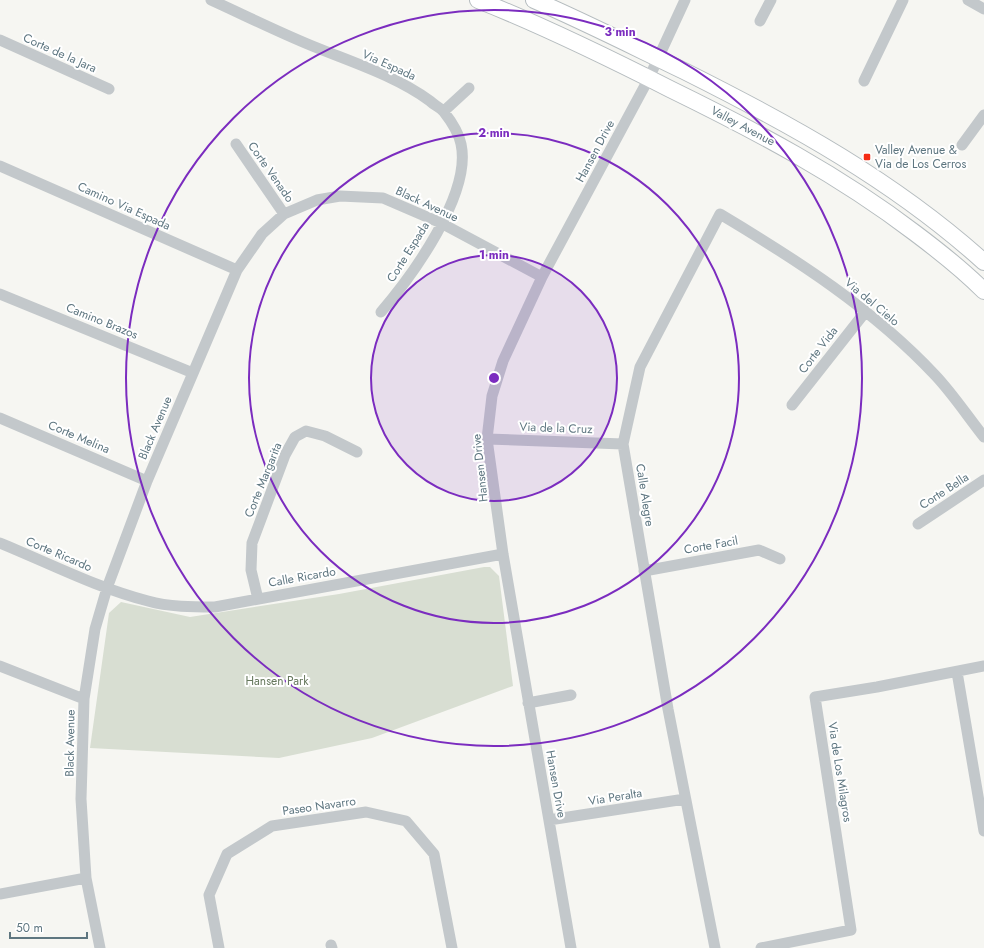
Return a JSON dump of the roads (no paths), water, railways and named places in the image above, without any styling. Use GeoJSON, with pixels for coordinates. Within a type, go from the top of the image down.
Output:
{"type":"FeatureCollection","features":[{"type":"Feature","properties":{"kind":"main road","name":"Valley Avenue"},"geometry":{"type":"LineString","coordinates":[[478,0],[585,46],[739,123],[807,160],[874,202],[946,256],[984,291]]}},
{"type":"Feature","properties":{"kind":"main road","name":"Valley Avenue"},"geometry":{"type":"LineString","coordinates":[[534,0],[583,21],[744,101],[818,142],[880,180],[960,240],[984,262]]}},
{"type":"Feature","properties":{"kind":"street","name":"Via Espada"},"geometry":{"type":"LineString","coordinates":[[211,0],[308,44],[410,87],[444,112],[455,129],[461,144],[462,163],[458,188],[441,223]]}},
{"type":"Feature","properties":{"kind":"street","name":"Hansen Drive"},"geometry":{"type":"LineString","coordinates":[[571,948],[503,554],[488,439],[492,396],[503,361],[542,277],[649,78],[685,0]]}},
{"type":"Feature","properties":{"kind":"street"},"geometry":{"type":"LineString","coordinates":[[760,21],[771,0]]}},
{"type":"Feature","properties":{"kind":"street"},"geometry":{"type":"LineString","coordinates":[[864,81],[903,0]]}},
{"type":"Feature","properties":{"kind":"street"},"geometry":{"type":"LineString","coordinates":[[968,0],[984,9]]}},
{"type":"Feature","properties":{"kind":"street","name":"Corte de la Jara"},"geometry":{"type":"LineString","coordinates":[[0,40],[109,89]]}},
{"type":"Feature","properties":{"kind":"street"},"geometry":{"type":"LineString","coordinates":[[444,112],[469,88]]}},
{"type":"Feature","properties":{"kind":"street"},"geometry":{"type":"LineString","coordinates":[[962,145],[984,115]]}},
{"type":"Feature","properties":{"kind":"street","name":"Corte Venado"},"geometry":{"type":"LineString","coordinates":[[236,144],[284,214]]}},
{"type":"Feature","properties":{"kind":"street","name":"Camino Via Espada"},"geometry":{"type":"LineString","coordinates":[[0,166],[237,270]]}},
{"type":"Feature","properties":{"kind":"street","name":"Black Avenue"},"geometry":{"type":"LineString","coordinates":[[100,948],[86,878],[81,799],[84,698],[95,629],[107,588],[147,481],[237,270],[262,234],[284,214],[317,200],[340,196],[383,198],[441,223],[542,277]]}},
{"type":"Feature","properties":{"kind":"street","name":"Via del Cielo"},"geometry":{"type":"LineString","coordinates":[[720,214],[775,247],[866,311],[935,376],[984,438]]}},
{"type":"Feature","properties":{"kind":"street","name":"Calle Alegre"},"geometry":{"type":"LineString","coordinates":[[685,799],[623,444],[640,367],[720,214]]}},
{"type":"Feature","properties":{"kind":"street","name":"Corte Espada"},"geometry":{"type":"LineString","coordinates":[[381,312],[416,267],[441,223]]}},
{"type":"Feature","properties":{"kind":"street","name":"Camino Brazos"},"geometry":{"type":"LineString","coordinates":[[0,294],[193,372]]}},
{"type":"Feature","properties":{"kind":"street","name":"Corte Vida"},"geometry":{"type":"LineString","coordinates":[[792,405],[866,311]]}},
{"type":"Feature","properties":{"kind":"street","name":"Corte Melina"},"geometry":{"type":"LineString","coordinates":[[0,418],[147,481]]}},
{"type":"Feature","properties":{"kind":"street","name":"Corte Margarita"},"geometry":{"type":"LineString","coordinates":[[258,599],[251,570],[252,543],[284,455],[295,437],[306,431],[325,436],[357,452]]}},
{"type":"Feature","properties":{"kind":"street","name":"Via de la Cruz"},"geometry":{"type":"LineString","coordinates":[[488,439],[623,444]]}},
{"type":"Feature","properties":{"kind":"street","name":"Corte Bella"},"geometry":{"type":"LineString","coordinates":[[918,524],[984,480]]}},
{"type":"Feature","properties":{"kind":"street","name":"Corte Ricardo"},"geometry":{"type":"LineString","coordinates":[[0,543],[107,588]]}},
{"type":"Feature","properties":{"kind":"street","name":"Corte Facil"},"geometry":{"type":"LineString","coordinates":[[644,570],[760,550],[780,559]]}},
{"type":"Feature","properties":{"kind":"street","name":"Calle Ricardo"},"geometry":{"type":"LineString","coordinates":[[107,588],[149,602],[186,607],[215,607],[503,554]]}},
{"type":"Feature","properties":{"kind":"street"},"geometry":{"type":"LineString","coordinates":[[0,666],[84,698]]}},
{"type":"Feature","properties":{"kind":"street","name":"Via de Los Milagros"},"geometry":{"type":"LineString","coordinates":[[761,948],[851,930],[815,697],[877,687],[984,666]]}},
{"type":"Feature","properties":{"kind":"street"},"geometry":{"type":"LineString","coordinates":[[958,672],[984,831]]}},
{"type":"Feature","properties":{"kind":"street"},"geometry":{"type":"LineString","coordinates":[[528,703],[571,695]]}},
{"type":"Feature","properties":{"kind":"street"},"geometry":{"type":"LineString","coordinates":[[685,799],[715,948]]}},
{"type":"Feature","properties":{"kind":"street","name":"Via Peralta"},"geometry":{"type":"LineString","coordinates":[[549,820],[685,799]]}},
{"type":"Feature","properties":{"kind":"street","name":"Paseo Navarro"},"geometry":{"type":"LineString","coordinates":[[219,948],[209,895],[227,854],[272,826],[366,812],[406,821],[434,854],[452,948]]}},
{"type":"Feature","properties":{"kind":"street"},"geometry":{"type":"LineString","coordinates":[[0,894],[86,878]]}},
{"type":"Feature","properties":{"kind":"place","name":"Valley Avenue & Via de Los Cerros"},"geometry":{"type":"Point","coordinates":[867,157]}},
{"type":"Feature","properties":{"kind":"park label","name":"Hansen Park"},"geometry":{"type":"Point","coordinates":[277,681]}}]}
